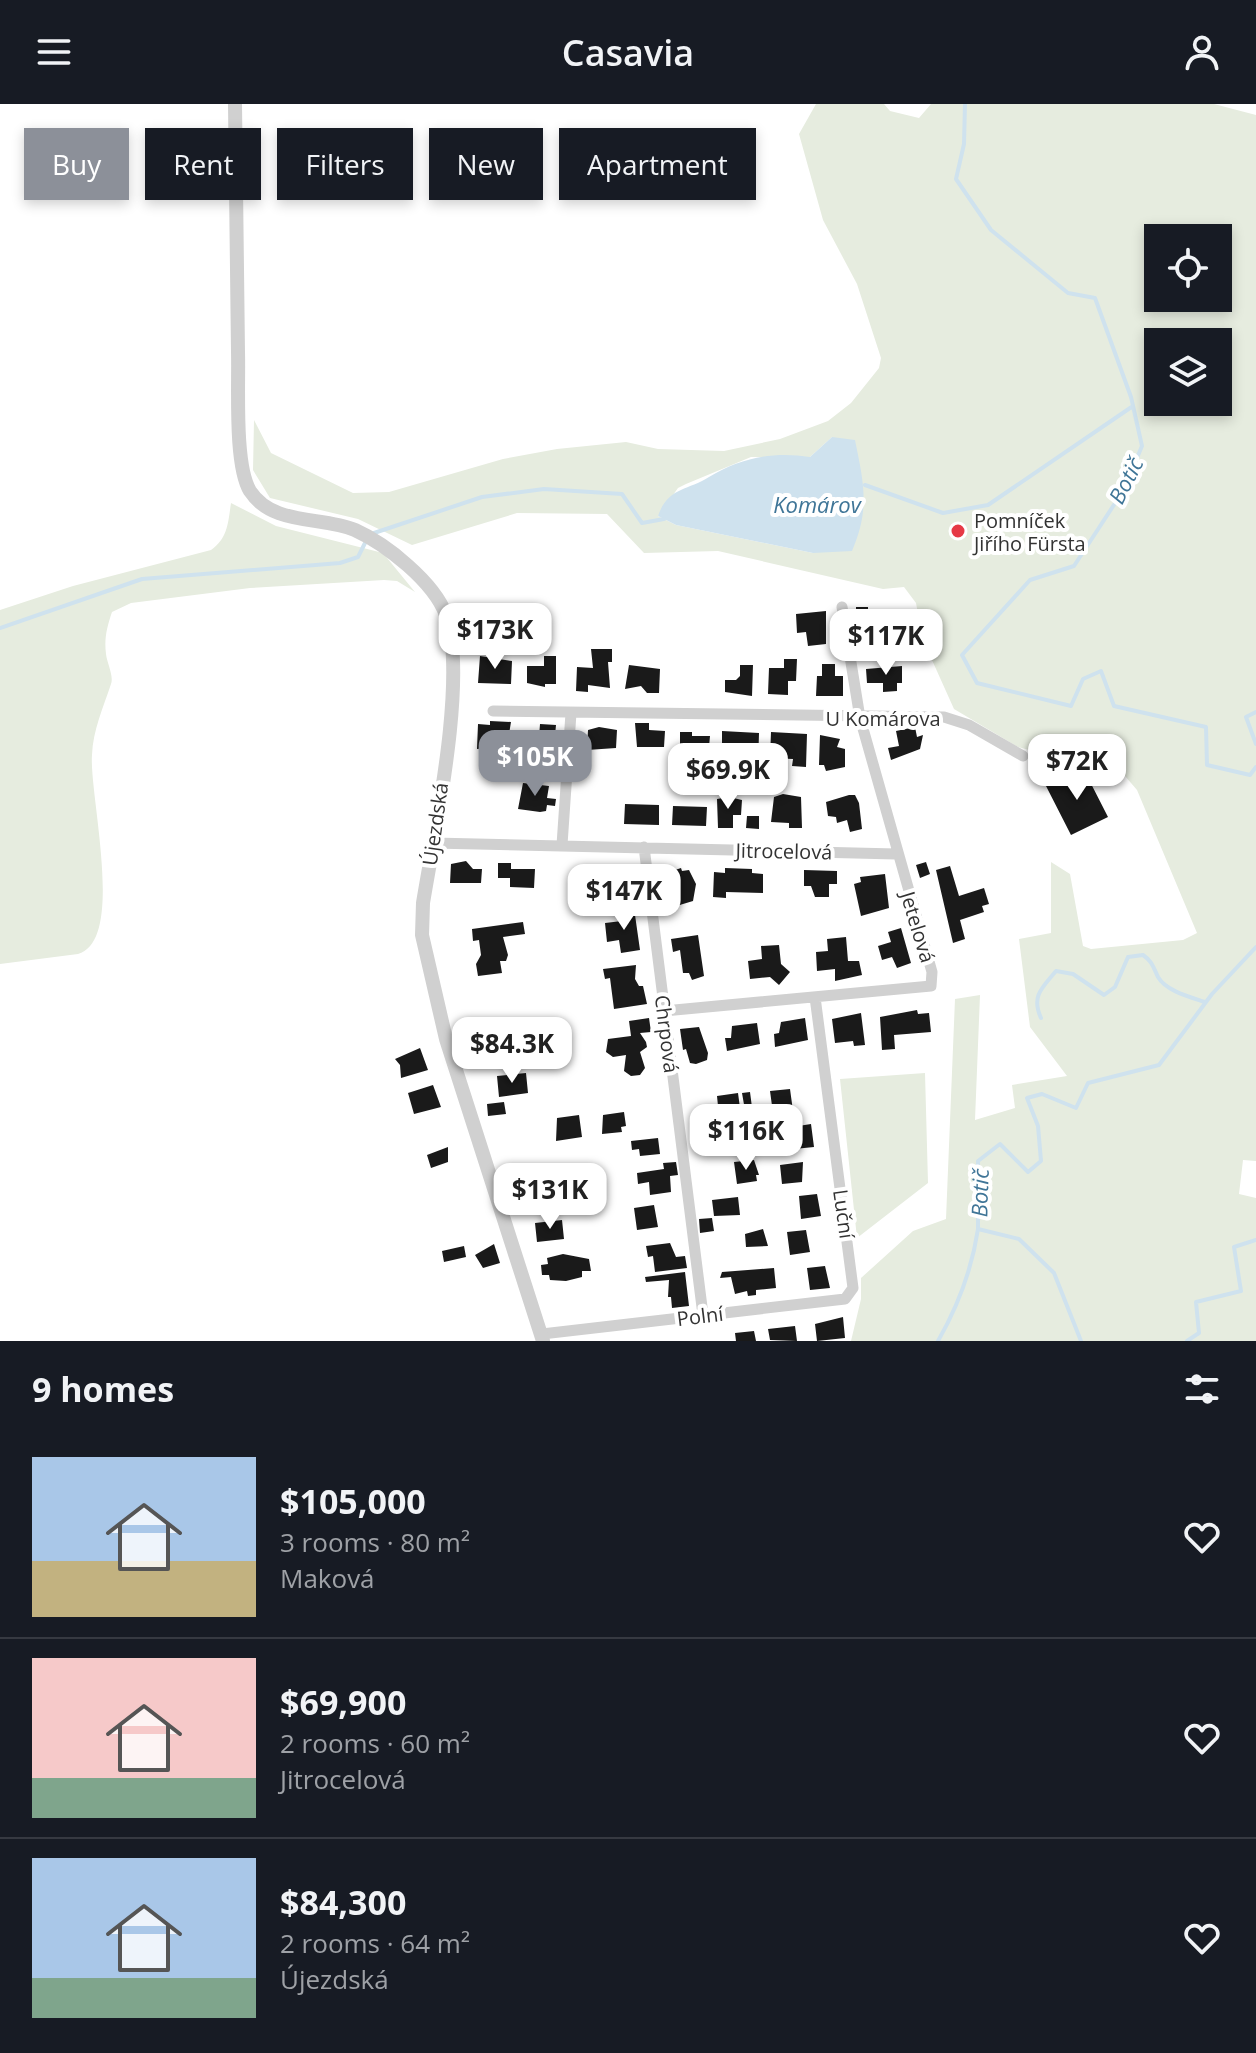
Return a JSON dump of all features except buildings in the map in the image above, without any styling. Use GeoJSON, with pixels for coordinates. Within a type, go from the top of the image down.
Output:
{"type":"FeatureCollection","features":[{"type":"Feature","properties":{"kind":"street","name":"Újezdská"},"geometry":{"type":"LineString","coordinates":[[235,104],[239,431],[249,489],[261,503],[285,516],[352,529],[390,549],[434,594],[446,615],[454,665],[423,903],[422,935],[446,1039],[542,1338]]}},
{"type":"Feature","properties":{"kind":"street","name":"Jetelová"},"geometry":{"type":"LineString","coordinates":[[664,1011],[931,986],[932,972],[896,854],[860,718],[842,607]]}},
{"type":"Feature","properties":{"kind":"street","name":"U Komárova"},"geometry":{"type":"LineString","coordinates":[[493,711],[953,719],[1023,756]]}},
{"type":"Feature","properties":{"kind":"street"},"geometry":{"type":"LineString","coordinates":[[562,845],[571,713]]}},
{"type":"Feature","properties":{"kind":"street","name":"Jitrocelová"},"geometry":{"type":"LineString","coordinates":[[433,843],[896,854]]}},
{"type":"Feature","properties":{"kind":"street","name":"Chrpová"},"geometry":{"type":"LineString","coordinates":[[644,847],[703,1315]]}},
{"type":"Feature","properties":{"kind":"street","name":"Luční"},"geometry":{"type":"LineString","coordinates":[[815,997],[853,1288]]}},
{"type":"Feature","properties":{"kind":"street","name":"Polní"},"geometry":{"type":"LineString","coordinates":[[542,1338],[845,1299],[853,1288]]}},
{"type":"Feature","properties":{"kind":"shaded area"},"geometry":{"type":"Polygon","coordinates":[[[816,104],[884,104],[890,111],[919,118],[931,104],[1214,104],[1256,115],[1256,1161],[1243,1160],[1239,1194],[1256,1198],[1256,1341],[851,1341],[861,1299],[861,1278],[913,1231],[946,1219],[955,999],[980,995],[975,1120],[1015,1108],[1012,1085],[1067,1076],[1030,1027],[1019,939],[1051,933],[1051,862],[1070,874],[1083,946],[1091,949],[1183,940],[1197,933],[1137,790],[1125,776],[1018,747],[954,709],[923,640],[916,603],[904,587],[883,589],[718,551],[644,553],[607,514],[517,513],[412,545],[358,519],[270,498],[253,470],[254,420],[271,453],[353,493],[389,492],[503,459],[557,449],[626,442],[658,449],[724,451],[780,439],[828,421],[851,403],[879,368],[881,358],[857,284],[823,220],[799,134],[816,104]],[[832,437],[810,457],[751,457],[678,488],[658,516],[676,525],[813,553],[832,437]]]}},
{"type":"Feature","properties":{"kind":"shaded area"},"geometry":{"type":"Polygon","coordinates":[[[231,503],[276,526],[383,553],[415,592],[397,581],[384,580],[250,588],[131,603],[112,612],[105,643],[112,681],[96,728],[92,755],[102,865],[100,923],[92,943],[78,954],[0,964],[0,610],[73,586],[211,550],[224,535],[231,503]]]}},
{"type":"Feature","properties":{"kind":"shaded area"},"geometry":{"type":"Polygon","coordinates":[[[925,1073],[928,1183],[857,1238],[840,1079],[925,1073]]]}},
{"type":"Feature","properties":{"kind":"water","name":"Komárov"},"geometry":{"type":"Polygon","coordinates":[[[832,437],[855,440],[861,470],[863,509],[852,551],[813,553],[676,525],[658,516],[673,495],[721,470],[770,456],[810,457],[832,437]]]}},
{"type":"Feature","properties":{"kind":"waterway","name":"Botič"},"geometry":{"type":"LineString","coordinates":[[965,104],[964,144],[956,179],[991,230],[1068,293],[1095,298],[1131,397],[1142,446],[1123,491],[1074,566],[1030,580],[962,655],[977,683],[1071,706],[1083,679],[1101,671],[1114,706],[1206,727],[1207,765],[1250,775],[1256,767]]}},
{"type":"Feature","properties":{"kind":"waterway"},"geometry":{"type":"LineString","coordinates":[[865,485],[943,513],[988,505],[1133,406]]}},
{"type":"Feature","properties":{"kind":"waterway"},"geometry":{"type":"LineString","coordinates":[[371,534],[482,497],[544,489],[622,494],[642,523],[664,519]]}},
{"type":"Feature","properties":{"kind":"waterway"},"geometry":{"type":"LineString","coordinates":[[0,628],[142,579],[340,563],[358,557],[366,541]]}},
{"type":"Feature","properties":{"kind":"waterway","name":"Botič"},"geometry":{"type":"LineString","coordinates":[[1256,712],[1246,717],[1256,744]]}},
{"type":"Feature","properties":{"kind":"waterway","name":"Botič"},"geometry":{"type":"LineString","coordinates":[[1081,1341],[1054,1273],[1019,1239],[978,1229],[978,1161],[1000,1144],[1028,1172],[1041,1161],[1038,1126],[1027,1098],[1042,1094],[1076,1108],[1088,1083],[1159,1065],[1212,994],[1256,947]]}},
{"type":"Feature","properties":{"kind":"waterway"},"geometry":{"type":"LineString","coordinates":[[1041,1018],[1038,998],[1056,971],[1073,974],[1104,995],[1115,987],[1128,957],[1143,955],[1167,986],[1205,1002]]}},
{"type":"Feature","properties":{"kind":"waterway"},"geometry":{"type":"LineString","coordinates":[[938,1341],[963,1287],[978,1229]]}},
{"type":"Feature","properties":{"kind":"waterway","name":"Botič"},"geometry":{"type":"LineString","coordinates":[[1187,1341],[1199,1333],[1196,1302],[1241,1291],[1234,1247],[1256,1240]]}},
{"type":"Feature","properties":{"kind":"place","name":"Pomníček Jiřího Fürsta"},"geometry":{"type":"Point","coordinates":[958,531]}}]}
